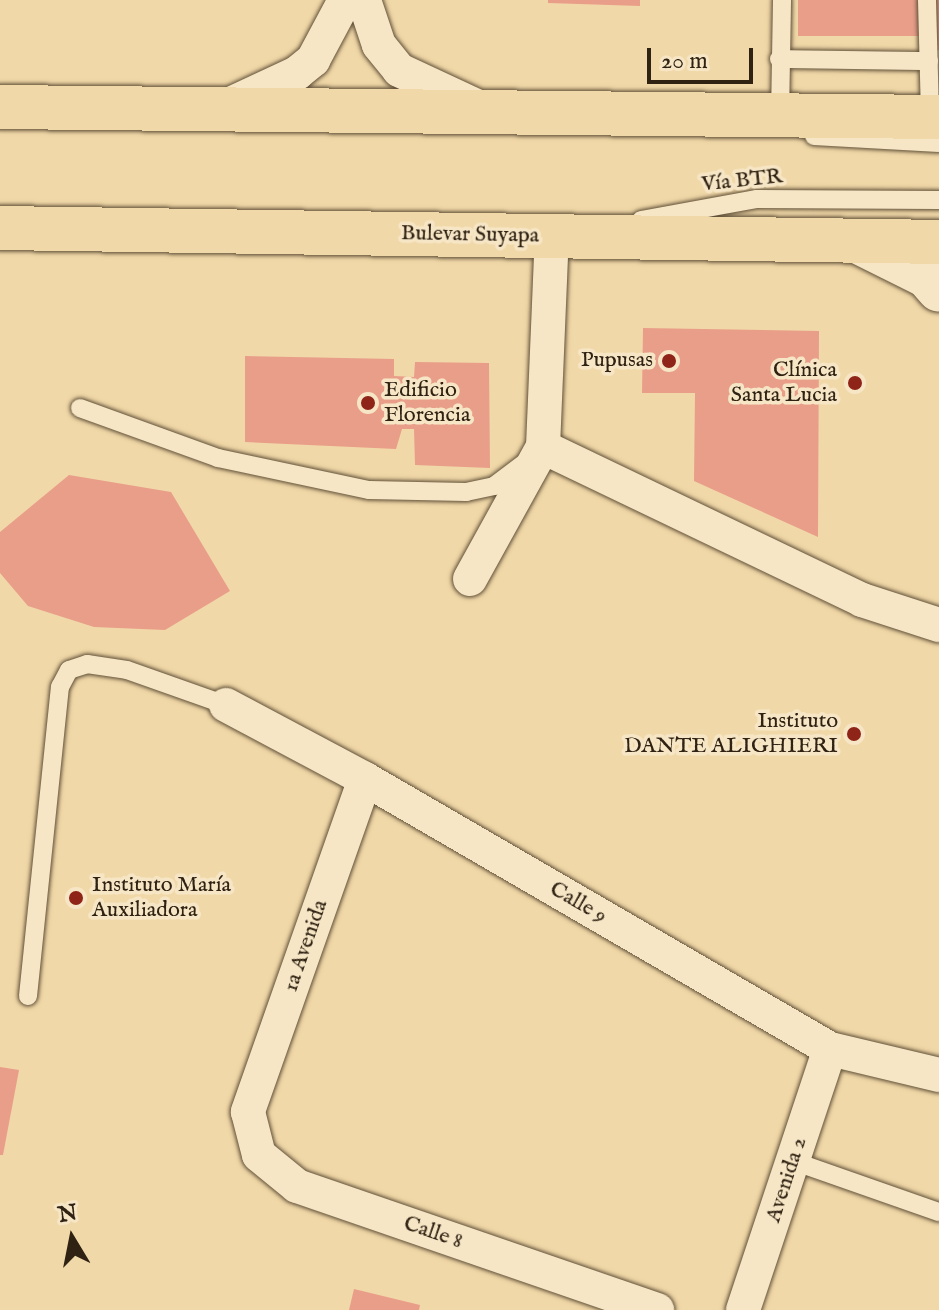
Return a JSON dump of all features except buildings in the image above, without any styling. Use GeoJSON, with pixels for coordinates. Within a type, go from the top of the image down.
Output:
{"type":"FeatureCollection","features":[{"type":"Feature","properties":{"kind":"main road"},"geometry":{"type":"LineString","coordinates":[[0,107],[780,116],[936,126]]}},
{"type":"Feature","properties":{"kind":"main road","name":"Bulevar Suyapa"},"geometry":{"type":"LineString","coordinates":[[0,228],[939,242]]}},
{"type":"Feature","properties":{"kind":"street"},"geometry":{"type":"LineString","coordinates":[[218,110],[297,73],[313,60],[345,0]]}},
{"type":"Feature","properties":{"kind":"street"},"geometry":{"type":"LineString","coordinates":[[364,0],[379,45],[399,70],[493,112]]}},
{"type":"Feature","properties":{"kind":"street"},"geometry":{"type":"LineString","coordinates":[[470,579],[543,447],[552,236]]}},
{"type":"Feature","properties":{"kind":"street"},"geometry":{"type":"LineString","coordinates":[[857,241],[927,276],[939,290]]}},
{"type":"Feature","properties":{"kind":"street"},"geometry":{"type":"LineString","coordinates":[[543,447],[862,600],[939,625]]}},
{"type":"Feature","properties":{"kind":"street","name":"Calle 9"},"geometry":{"type":"LineString","coordinates":[[226,705],[365,779],[830,1049],[939,1075]]}},
{"type":"Feature","properties":{"kind":"street","name":"1a Avenida"},"geometry":{"type":"LineString","coordinates":[[248,1112],[365,779]]}},
{"type":"Feature","properties":{"kind":"street","name":"Avenida 2"},"geometry":{"type":"LineString","coordinates":[[743,1310],[830,1049]]}},
{"type":"Feature","properties":{"kind":"street","name":"Calle 8"},"geometry":{"type":"LineString","coordinates":[[248,1112],[259,1155],[297,1186],[657,1310]]}},
{"type":"Feature","properties":{"kind":"lane"},"geometry":{"type":"LineString","coordinates":[[780,116],[782,0]]}},
{"type":"Feature","properties":{"kind":"lane"},"geometry":{"type":"LineString","coordinates":[[927,0],[936,126]]}},
{"type":"Feature","properties":{"kind":"lane"},"geometry":{"type":"LineString","coordinates":[[779,59],[929,61]]}},
{"type":"Feature","properties":{"kind":"lane","name":"Vía BTR"},"geometry":{"type":"LineString","coordinates":[[582,113],[875,142],[936,126]]}},
{"type":"Feature","properties":{"kind":"lane","name":"Vía BTR"},"geometry":{"type":"LineString","coordinates":[[552,236],[757,199],[939,200]]}},
{"type":"Feature","properties":{"kind":"lane"},"geometry":{"type":"LineString","coordinates":[[80,408],[218,458],[402,494],[494,486],[543,447]]}},
{"type":"Feature","properties":{"kind":"lane"},"geometry":{"type":"LineString","coordinates":[[28,996],[60,687],[69,670],[87,664],[127,670],[226,705]]}},
{"type":"Feature","properties":{"kind":"lane"},"geometry":{"type":"LineString","coordinates":[[793,1161],[939,1212]]}},
{"type":"Feature","properties":{"kind":"place","name":"Pupusas"},"geometry":{"type":"Point","coordinates":[669,361]}},
{"type":"Feature","properties":{"kind":"place","name":"Clínica Santa Lucia"},"geometry":{"type":"Point","coordinates":[855,383]}},
{"type":"Feature","properties":{"kind":"place","name":"Edificio Florencia"},"geometry":{"type":"Point","coordinates":[368,403]}},
{"type":"Feature","properties":{"kind":"place","name":"Instituto DANTE ALIGHIERI"},"geometry":{"type":"Point","coordinates":[854,734]}},
{"type":"Feature","properties":{"kind":"place","name":"Instituto María Auxiliadora"},"geometry":{"type":"Point","coordinates":[76,898]}}]}
